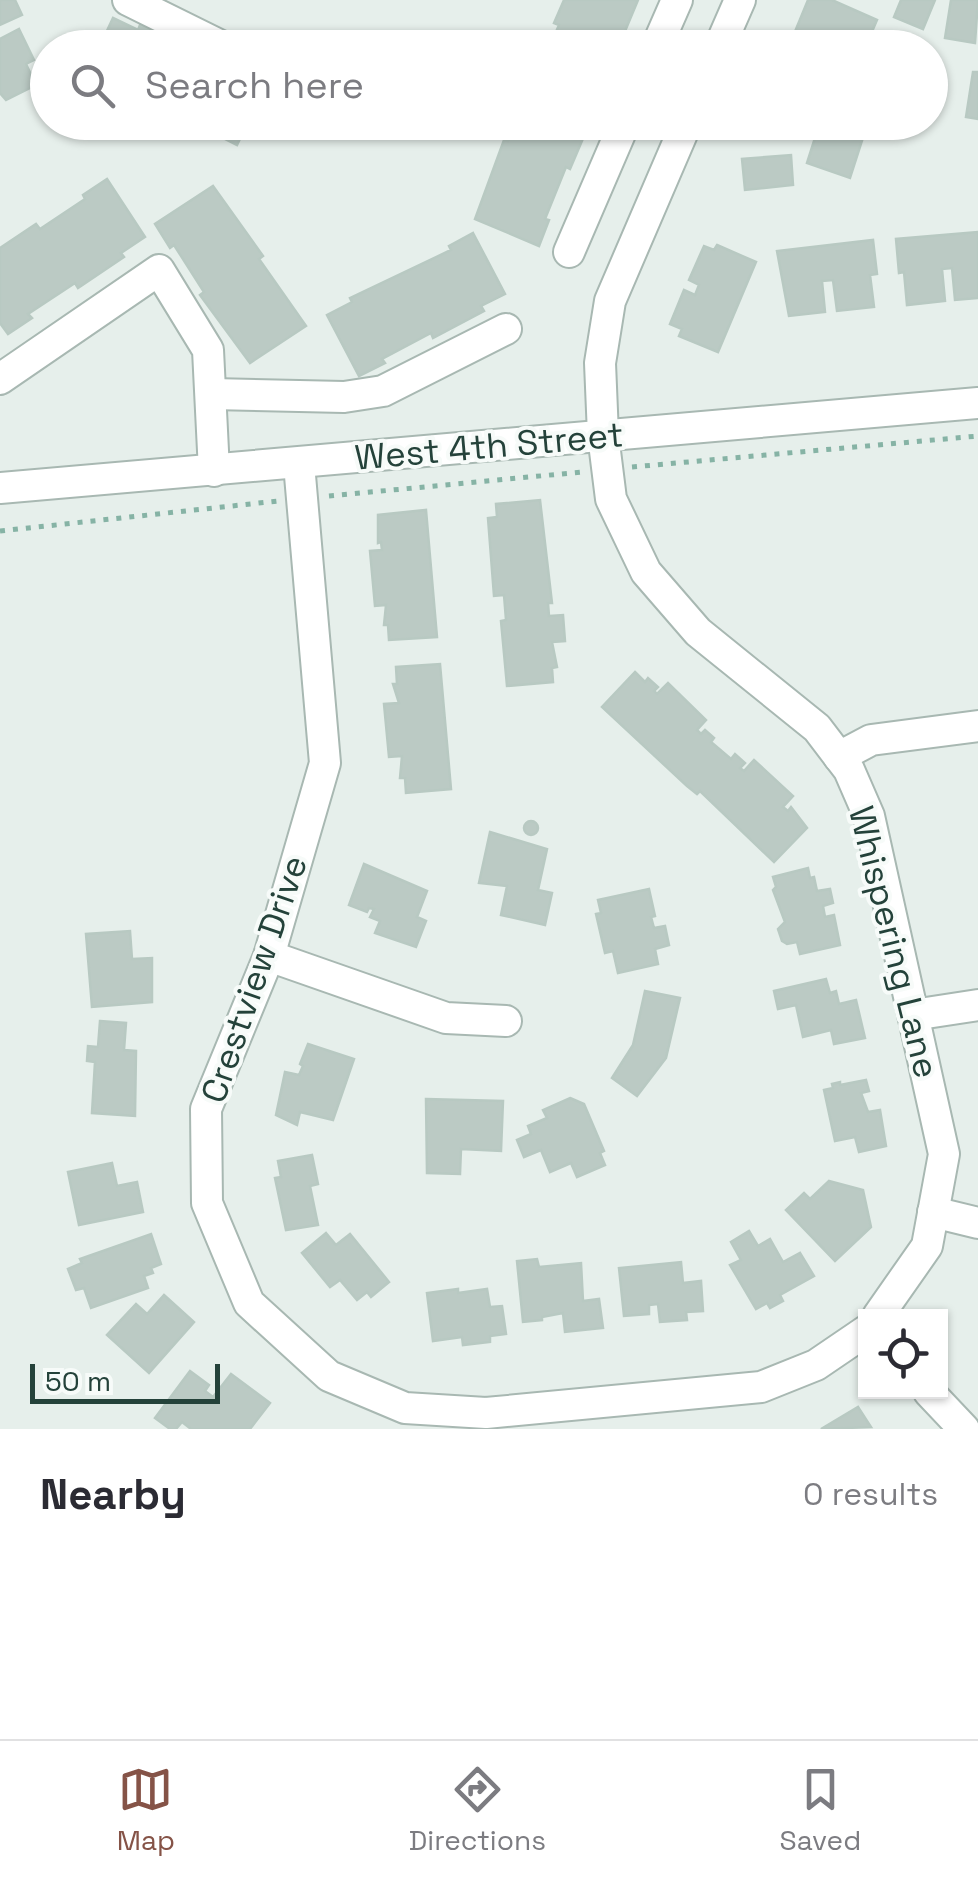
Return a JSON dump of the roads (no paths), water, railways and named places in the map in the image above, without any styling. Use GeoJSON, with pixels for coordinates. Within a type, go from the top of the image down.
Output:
{"type":"FeatureCollection","features":[{"type":"Feature","properties":{"kind":"street"},"geometry":{"type":"LineString","coordinates":[[128,0],[189,30]]}},
{"type":"Feature","properties":{"kind":"street"},"geometry":{"type":"LineString","coordinates":[[664,30],[677,0]]}},
{"type":"Feature","properties":{"kind":"street"},"geometry":{"type":"LineString","coordinates":[[727,30],[740,0]]}},
{"type":"Feature","properties":{"kind":"street"},"geometry":{"type":"LineString","coordinates":[[569,252],[616,140]]}},
{"type":"Feature","properties":{"kind":"street","name":"Whispering Lane"},"geometry":{"type":"LineString","coordinates":[[679,140],[610,301],[600,363],[611,499],[646,572],[698,632],[818,728],[849,770],[868,816],[944,1154],[926,1246],[883,1309]]}},
{"type":"Feature","properties":{"kind":"street"},"geometry":{"type":"LineString","coordinates":[[0,378],[158,270],[208,350],[214,471]]}},
{"type":"Feature","properties":{"kind":"street"},"geometry":{"type":"LineString","coordinates":[[212,394],[344,396],[383,391],[506,329]]}},
{"type":"Feature","properties":{"kind":"street","name":"West 4th Street"},"geometry":{"type":"LineString","coordinates":[[1,482],[214,471],[978,402]]}},
{"type":"Feature","properties":{"kind":"street","name":"Crestview Drive"},"geometry":{"type":"LineString","coordinates":[[298,464],[325,763],[269,956],[206,1108],[207,1203],[250,1302],[329,1376],[404,1408],[486,1413],[761,1387],[816,1365],[858,1336]]}},
{"type":"Feature","properties":{"kind":"street"},"geometry":{"type":"LineString","coordinates":[[840,757],[871,740],[978,726]]}},
{"type":"Feature","properties":{"kind":"street"},"geometry":{"type":"LineString","coordinates":[[269,956],[446,1018],[506,1021]]}},
{"type":"Feature","properties":{"kind":"street"},"geometry":{"type":"LineString","coordinates":[[913,1015],[978,1005]]}},
{"type":"Feature","properties":{"kind":"street"},"geometry":{"type":"LineString","coordinates":[[933,1212],[978,1223]]}},
{"type":"Feature","properties":{"kind":"street"},"geometry":{"type":"LineString","coordinates":[[936,1399],[964,1429]]}}]}
